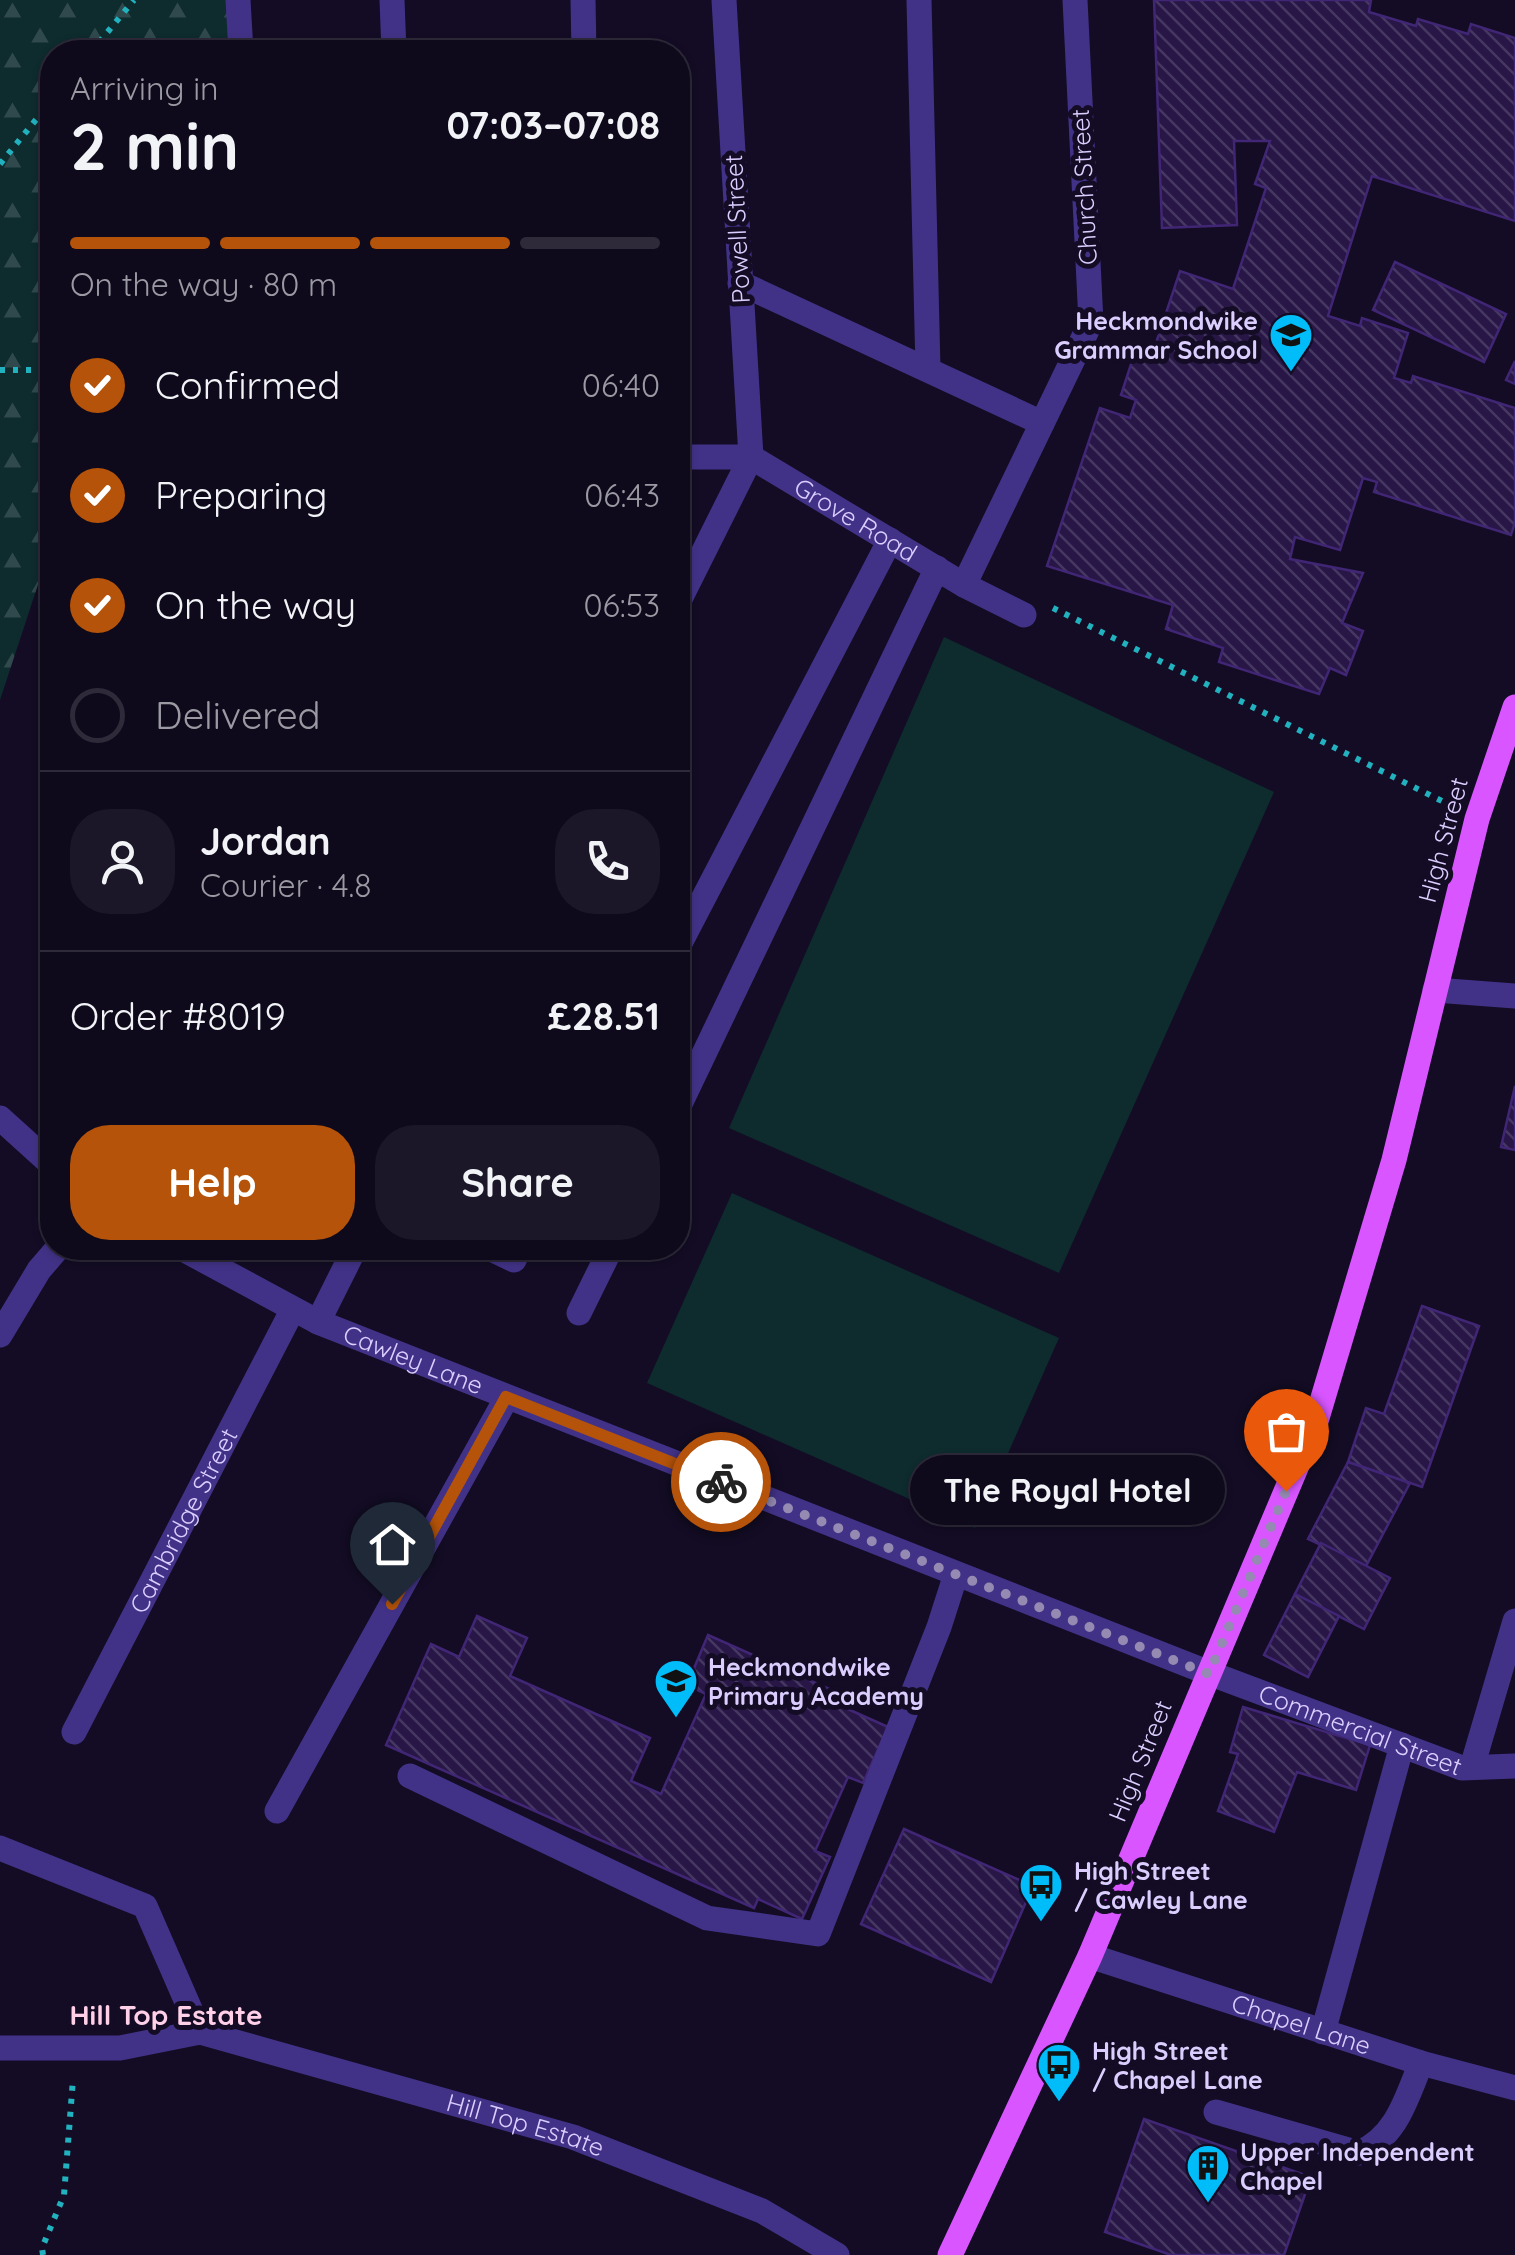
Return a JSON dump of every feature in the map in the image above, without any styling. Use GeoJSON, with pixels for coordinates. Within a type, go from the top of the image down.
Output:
{"type":"FeatureCollection","features":[{"type":"Feature","properties":{"kind":"main road","name":"High Street"},"geometry":{"type":"LineString","coordinates":[[950,2255],[1090,1956],[1317,1418],[1394,1160],[1477,819],[1515,708]]}},
{"type":"Feature","properties":{"kind":"street"},"geometry":{"type":"LineString","coordinates":[[238,0],[240,40]]}},
{"type":"Feature","properties":{"kind":"street"},"geometry":{"type":"LineString","coordinates":[[392,0],[394,40]]}},
{"type":"Feature","properties":{"kind":"street"},"geometry":{"type":"LineString","coordinates":[[583,0],[584,40]]}},
{"type":"Feature","properties":{"kind":"street","name":"Powell Street"},"geometry":{"type":"LineString","coordinates":[[724,0],[750,457]]}},
{"type":"Feature","properties":{"kind":"street"},"geometry":{"type":"LineString","coordinates":[[920,0],[928,369]]}},
{"type":"Feature","properties":{"kind":"street","name":"Church Street"},"geometry":{"type":"LineString","coordinates":[[964,586],[1091,322],[1076,0]]}},
{"type":"Feature","properties":{"kind":"street"},"geometry":{"type":"LineString","coordinates":[[740,283],[1042,424]]}},
{"type":"Feature","properties":{"kind":"street"},"geometry":{"type":"LineString","coordinates":[[690,457],[750,457],[690,579]]}},
{"type":"Feature","properties":{"kind":"street","name":"Grove Road"},"geometry":{"type":"LineString","coordinates":[[750,457],[964,586],[1024,615]]}},
{"type":"Feature","properties":{"kind":"street"},"geometry":{"type":"LineString","coordinates":[[690,924],[890,540]]}},
{"type":"Feature","properties":{"kind":"street"},"geometry":{"type":"LineString","coordinates":[[690,1083],[937,568]]}},
{"type":"Feature","properties":{"kind":"street"},"geometry":{"type":"LineString","coordinates":[[1436,990],[1515,996]]}},
{"type":"Feature","properties":{"kind":"street"},"geometry":{"type":"LineString","coordinates":[[0,1118],[40,1154]]}},
{"type":"Feature","properties":{"kind":"street"},"geometry":{"type":"LineString","coordinates":[[0,1335],[48,1260]]}},
{"type":"Feature","properties":{"kind":"street","name":"Cawley Lane"},"geometry":{"type":"LineString","coordinates":[[203,1260],[318,1322],[1209,1674]]}},
{"type":"Feature","properties":{"kind":"street"},"geometry":{"type":"LineString","coordinates":[[318,1322],[349,1260]]}},
{"type":"Feature","properties":{"kind":"street"},"geometry":{"type":"LineString","coordinates":[[579,1313],[604,1260]]}},
{"type":"Feature","properties":{"kind":"street","name":"Cambridge Street"},"geometry":{"type":"LineString","coordinates":[[74,1732],[293,1309]]}},
{"type":"Feature","properties":{"kind":"street"},"geometry":{"type":"LineString","coordinates":[[278,1812],[506,1397]]}},
{"type":"Feature","properties":{"kind":"street"},"geometry":{"type":"LineString","coordinates":[[410,1776],[707,1918],[818,1934],[939,1628],[956,1574]]}},
{"type":"Feature","properties":{"kind":"street"},"geometry":{"type":"LineString","coordinates":[[1472,1767],[1515,1620]]}},
{"type":"Feature","properties":{"kind":"street","name":"Commercial Street"},"geometry":{"type":"LineString","coordinates":[[1209,1674],[1462,1768],[1515,1766]]}},
{"type":"Feature","properties":{"kind":"street"},"geometry":{"type":"LineString","coordinates":[[1323,2032],[1402,1745]]}},
{"type":"Feature","properties":{"kind":"street"},"geometry":{"type":"LineString","coordinates":[[0,1848],[146,1906],[200,2032]]}},
{"type":"Feature","properties":{"kind":"street","name":"Chapel Lane"},"geometry":{"type":"LineString","coordinates":[[1090,1956],[1323,2032],[1515,2088]]}},
{"type":"Feature","properties":{"kind":"street","name":"Hill Top Estate"},"geometry":{"type":"LineString","coordinates":[[0,2048],[120,2048],[200,2032],[573,2136],[762,2211],[836,2255]]}},
{"type":"Feature","properties":{"kind":"street"},"geometry":{"type":"LineString","coordinates":[[1216,2112],[1360,2153],[1377,2145],[1396,2123],[1421,2062]]}},
{"type":"Feature","properties":{"kind":"path"},"geometry":{"type":"LineString","coordinates":[[101,40],[134,0]]}},
{"type":"Feature","properties":{"kind":"path"},"geometry":{"type":"LineString","coordinates":[[0,164],[40,115]]}},
{"type":"Feature","properties":{"kind":"path"},"geometry":{"type":"LineString","coordinates":[[0,370],[40,370]]}},
{"type":"Feature","properties":{"kind":"path"},"geometry":{"type":"LineString","coordinates":[[1024,615],[1030,596],[1477,819]]}},
{"type":"Feature","properties":{"kind":"path"},"geometry":{"type":"LineString","coordinates":[[43,2255],[42,2248],[64,2195],[75,2048]]}},
{"type":"Feature","properties":{"kind":"green space"},"geometry":{"type":"Polygon","coordinates":[[[0,0],[238,0],[240,40],[40,40],[40,578],[0,700],[0,0]]]}},
{"type":"Feature","properties":{"kind":"green space"},"geometry":{"type":"Polygon","coordinates":[[[944,637],[1274,792],[1059,1273],[729,1128],[944,637]]]}},
{"type":"Feature","properties":{"kind":"green space"},"geometry":{"type":"Polygon","coordinates":[[[732,1193],[1059,1338],[975,1528],[647,1383],[732,1193]]]}},
{"type":"Feature","properties":{"kind":"building"},"geometry":{"type":"Polygon","coordinates":[[[1154,0],[1371,0],[1369,12],[1416,26],[1418,19],[1468,34],[1471,24],[1515,38],[1515,221],[1372,176],[1328,316],[1360,326],[1362,318],[1408,333],[1394,378],[1411,383],[1413,376],[1515,408],[1515,522],[1511,535],[1374,492],[1377,482],[1363,478],[1340,550],[1295,537],[1290,559],[1363,573],[1342,623],[1363,631],[1346,675],[1330,668],[1319,694],[1219,662],[1223,648],[1166,629],[1173,605],[1047,566],[1100,408],[1130,418],[1136,400],[1121,395],[1135,352],[1151,358],[1180,271],[1233,289],[1266,188],[1255,184],[1270,141],[1234,141],[1237,225],[1162,228],[1154,0]]]}},
{"type":"Feature","properties":{"kind":"building"},"geometry":{"type":"Polygon","coordinates":[[[1395,262],[1506,314],[1484,362],[1373,310],[1395,262]]]}},
{"type":"Feature","properties":{"kind":"building"},"geometry":{"type":"Polygon","coordinates":[[[1515,361],[1515,384],[1506,380],[1515,361]]]}},
{"type":"Feature","properties":{"kind":"building"},"geometry":{"type":"Polygon","coordinates":[[[1515,1086],[1515,1150],[1501,1147],[1515,1086]]]}},
{"type":"Feature","properties":{"kind":"building"},"geometry":{"type":"Polygon","coordinates":[[[1422,1306],[1479,1326],[1422,1487],[1348,1462],[1366,1408],[1384,1414],[1422,1306]]]}},
{"type":"Feature","properties":{"kind":"building"},"geometry":{"type":"Polygon","coordinates":[[[1348,1462],[1410,1483],[1366,1566],[1308,1539],[1348,1462]]]}},
{"type":"Feature","properties":{"kind":"building"},"geometry":{"type":"Polygon","coordinates":[[[1321,1543],[1390,1578],[1364,1629],[1295,1594],[1321,1543]]]}},
{"type":"Feature","properties":{"kind":"building"},"geometry":{"type":"Polygon","coordinates":[[[1295,1594],[1339,1616],[1308,1677],[1264,1655],[1295,1594]]]}},
{"type":"Feature","properties":{"kind":"building"},"geometry":{"type":"Polygon","coordinates":[[[477,1616],[527,1638],[510,1676],[650,1738],[631,1781],[661,1794],[706,1694],[687,1685],[708,1635],[845,1696],[841,1706],[888,1727],[863,1783],[848,1777],[815,1851],[830,1857],[802,1919],[758,1899],[754,1908],[386,1745],[431,1644],[459,1657],[477,1616]]]}},
{"type":"Feature","properties":{"kind":"building"},"geometry":{"type":"Polygon","coordinates":[[[1243,1707],[1370,1745],[1356,1790],[1297,1772],[1274,1832],[1218,1811],[1238,1754],[1230,1752],[1243,1707]]]}},
{"type":"Feature","properties":{"kind":"building"},"geometry":{"type":"Polygon","coordinates":[[[904,1829],[1033,1886],[991,1982],[861,1924],[904,1829]]]}},
{"type":"Feature","properties":{"kind":"building","name":"Upper Independent Chapel"},"geometry":{"type":"Polygon","coordinates":[[[1144,2119],[1311,2177],[1284,2255],[1171,2255],[1105,2232],[1144,2119]]]}},
{"type":"Feature","properties":{"kind":"way so far"},"geometry":{"type":"LineString","coordinates":[[721,1482],[1209,1674],[1286,1491]]}},
{"type":"Feature","properties":{"kind":"place","name":"Heckmondwike Grammar School"},"geometry":{"type":"Point","coordinates":[1291,373]}},
{"type":"Feature","properties":{"kind":"place","name":"The Royal Hotel"},"geometry":{"type":"Point","coordinates":[1286,1491]}},
{"type":"Feature","properties":{"kind":"place","name":"Heckmondwike Primary Academy"},"geometry":{"type":"Point","coordinates":[676,1719]}},
{"type":"Feature","properties":{"kind":"place","name":"High Street / Cawley Lane"},"geometry":{"type":"Point","coordinates":[1041,1923]}},
{"type":"Feature","properties":{"kind":"place","name":"High Street / Chapel Lane"},"geometry":{"type":"Point","coordinates":[1059,2103]}},
{"type":"Feature","properties":{"kind":"place","name":"Upper Independent Chapel"},"geometry":{"type":"Point","coordinates":[1208,2204]}},
{"type":"Feature","properties":{"kind":"district","name":"Hill Top Estate"},"geometry":{"type":"Point","coordinates":[166,2015]}},
{"type":"Feature","properties":{"kind":"route"},"geometry":{"type":"LineString","coordinates":[[392,1604],[506,1397],[721,1482]]}}]}
